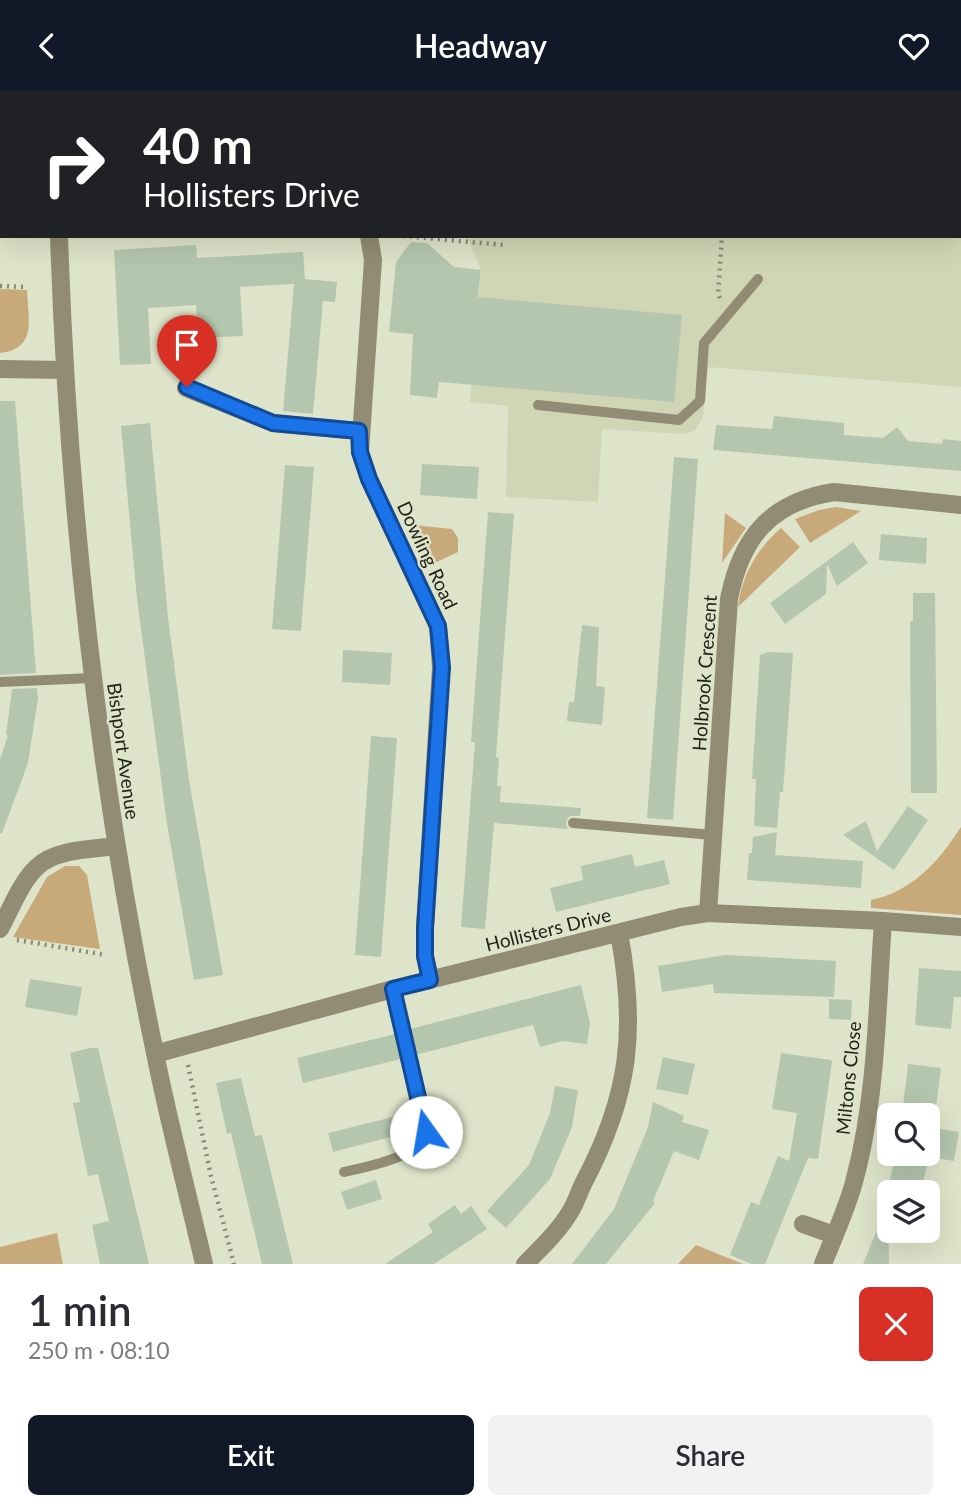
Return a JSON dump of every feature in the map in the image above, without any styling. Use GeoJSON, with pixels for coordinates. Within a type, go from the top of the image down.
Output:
{"type":"FeatureCollection","features":[{"type":"Feature","properties":{"kind":"street","name":"Bishport Avenue"},"geometry":{"type":"LineString","coordinates":[[60,238],[65,370],[93,678],[117,846],[155,1054],[204,1264]]}},
{"type":"Feature","properties":{"kind":"street","name":"Dowling Road"},"geometry":{"type":"LineString","coordinates":[[369,238],[373,260],[359,431],[360,452],[369,479],[438,626],[441,644],[442,667],[425,928],[425,956],[430,980]]}},
{"type":"Feature","properties":{"kind":"street"},"geometry":{"type":"LineString","coordinates":[[0,369],[65,370]]}},
{"type":"Feature","properties":{"kind":"street"},"geometry":{"type":"LineString","coordinates":[[187,387],[273,423],[359,431]]}},
{"type":"Feature","properties":{"kind":"street","name":"Holbrook Crescent"},"geometry":{"type":"LineString","coordinates":[[708,913],[729,599],[734,571],[752,537],[769,519],[786,507],[817,495],[834,492],[961,505]]}},
{"type":"Feature","properties":{"kind":"street"},"geometry":{"type":"LineString","coordinates":[[7,935],[23,887],[38,866],[56,856],[117,846]]}},
{"type":"Feature","properties":{"kind":"street","name":"Hollisters Drive"},"geometry":{"type":"LineString","coordinates":[[155,1054],[393,989],[681,917],[708,913],[961,927]]}},
{"type":"Feature","properties":{"kind":"street","name":"Miltons Close"},"geometry":{"type":"LineString","coordinates":[[823,1264],[855,1180],[871,1090],[883,921]]}},
{"type":"Feature","properties":{"kind":"street"},"geometry":{"type":"LineString","coordinates":[[525,1264],[559,1228],[573,1206],[612,1122],[624,1073],[629,1025],[627,972],[619,933]]}},
{"type":"Feature","properties":{"kind":"street"},"geometry":{"type":"LineString","coordinates":[[803,1224],[834,1235]]}},
{"type":"Feature","properties":{"kind":"lane"},"geometry":{"type":"LineString","coordinates":[[538,405],[679,420],[700,401],[704,343],[758,279]]}},
{"type":"Feature","properties":{"kind":"lane"},"geometry":{"type":"LineString","coordinates":[[0,682],[93,678]]}},
{"type":"Feature","properties":{"kind":"lane"},"geometry":{"type":"LineString","coordinates":[[573,823],[713,835]]}},
{"type":"Feature","properties":{"kind":"lane"},"geometry":{"type":"LineString","coordinates":[[344,1172],[403,1154],[422,1144],[426,1137],[393,989]]}},
{"type":"Feature","properties":{"kind":"path"},"geometry":{"type":"LineString","coordinates":[[450,238],[504,245]]}},
{"type":"Feature","properties":{"kind":"path"},"geometry":{"type":"LineString","coordinates":[[722,238],[718,294],[731,311]]}},
{"type":"Feature","properties":{"kind":"path"},"geometry":{"type":"LineString","coordinates":[[0,286],[28,287]]}},
{"type":"Feature","properties":{"kind":"path"},"geometry":{"type":"LineString","coordinates":[[7,935],[106,955]]}},
{"type":"Feature","properties":{"kind":"path"},"geometry":{"type":"LineString","coordinates":[[184,1047],[211,1176],[234,1264]]}},
{"type":"Feature","properties":{"kind":"shaded area"},"geometry":{"type":"Polygon","coordinates":[[[468,238],[961,238],[961,387],[708,367],[703,417],[695,430],[684,434],[602,429],[598,502],[506,497],[508,406],[470,402],[481,270],[468,238]]]}},
{"type":"Feature","properties":{"kind":"shaded area"},"geometry":{"type":"Polygon","coordinates":[[[0,289],[27,290],[29,321],[26,339],[12,350],[0,353],[0,289]]]}},
{"type":"Feature","properties":{"kind":"shaded area"},"geometry":{"type":"Polygon","coordinates":[[[836,507],[861,511],[810,543],[795,519],[836,507]]]}},
{"type":"Feature","properties":{"kind":"shaded area"},"geometry":{"type":"Polygon","coordinates":[[[725,513],[746,528],[722,563],[725,513]]]}},
{"type":"Feature","properties":{"kind":"shaded area"},"geometry":{"type":"Polygon","coordinates":[[[413,525],[452,529],[458,538],[458,552],[426,567],[408,531],[413,525]]]}},
{"type":"Feature","properties":{"kind":"shaded area"},"geometry":{"type":"Polygon","coordinates":[[[781,528],[800,547],[738,607],[743,584],[752,563],[781,528]]]}},
{"type":"Feature","properties":{"kind":"shaded area"},"geometry":{"type":"Polygon","coordinates":[[[961,827],[961,915],[871,908],[871,900],[899,890],[923,873],[934,863],[961,827]]]}},
{"type":"Feature","properties":{"kind":"shaded area"},"geometry":{"type":"Polygon","coordinates":[[[65,866],[79,866],[87,875],[100,949],[13,937],[47,877],[65,866]]]}},
{"type":"Feature","properties":{"kind":"shaded area"},"geometry":{"type":"Polygon","coordinates":[[[57,1233],[63,1264],[0,1264],[0,1247],[57,1233]]]}},
{"type":"Feature","properties":{"kind":"shaded area"},"geometry":{"type":"Polygon","coordinates":[[[696,1245],[743,1264],[678,1264],[696,1245]]]}},
{"type":"Feature","properties":{"kind":"building"},"geometry":{"type":"Polygon","coordinates":[[[411,242],[427,243],[454,267],[481,270],[478,297],[682,315],[674,402],[439,382],[437,398],[410,395],[413,334],[389,332],[396,262],[411,242]]]}},
{"type":"Feature","properties":{"kind":"building"},"geometry":{"type":"Polygon","coordinates":[[[196,245],[197,258],[303,252],[305,279],[337,282],[335,302],[323,301],[313,414],[283,411],[294,284],[240,287],[243,336],[198,338],[196,305],[148,308],[151,364],[120,365],[114,250],[196,245]]]}},
{"type":"Feature","properties":{"kind":"building"},"geometry":{"type":"Polygon","coordinates":[[[0,401],[15,401],[36,673],[0,675],[0,401]]]}},
{"type":"Feature","properties":{"kind":"building"},"geometry":{"type":"Polygon","coordinates":[[[774,416],[844,423],[844,435],[883,438],[897,427],[908,441],[942,444],[943,439],[961,441],[961,471],[713,450],[716,425],[772,429],[774,416]]]}},
{"type":"Feature","properties":{"kind":"building"},"geometry":{"type":"Polygon","coordinates":[[[150,423],[168,617],[189,780],[223,975],[194,980],[167,824],[137,599],[121,426],[150,423]]]}},
{"type":"Feature","properties":{"kind":"building"},"geometry":{"type":"Polygon","coordinates":[[[674,457],[698,459],[673,820],[647,818],[674,457]]]}},
{"type":"Feature","properties":{"kind":"building"},"geometry":{"type":"Polygon","coordinates":[[[422,464],[479,467],[477,499],[420,495],[422,464]]]}},
{"type":"Feature","properties":{"kind":"building"},"geometry":{"type":"Polygon","coordinates":[[[285,465],[314,467],[301,631],[272,629],[285,465]]]}},
{"type":"Feature","properties":{"kind":"building"},"geometry":{"type":"Polygon","coordinates":[[[488,512],[514,514],[496,757],[499,758],[497,786],[501,786],[500,802],[581,808],[580,816],[570,816],[567,819],[566,826],[569,829],[494,823],[485,929],[461,927],[488,512]]]}},
{"type":"Feature","properties":{"kind":"building"},"geometry":{"type":"Polygon","coordinates":[[[881,534],[927,538],[926,564],[879,560],[881,534]]]}},
{"type":"Feature","properties":{"kind":"building"},"geometry":{"type":"Polygon","coordinates":[[[853,542],[868,563],[837,586],[827,564],[826,594],[785,624],[770,603],[853,542]]]}},
{"type":"Feature","properties":{"kind":"building"},"geometry":{"type":"Polygon","coordinates":[[[913,593],[935,593],[937,793],[911,793],[910,621],[913,621],[913,593]]]}},
{"type":"Feature","properties":{"kind":"building"},"geometry":{"type":"Polygon","coordinates":[[[582,625],[599,627],[596,686],[605,687],[602,725],[567,721],[569,702],[574,702],[582,625]]]}},
{"type":"Feature","properties":{"kind":"building"},"geometry":{"type":"Polygon","coordinates":[[[343,650],[392,653],[390,685],[342,682],[343,650]]]}},
{"type":"Feature","properties":{"kind":"building"},"geometry":{"type":"Polygon","coordinates":[[[768,652],[793,653],[783,792],[780,792],[777,828],[754,826],[756,779],[752,779],[760,655],[768,652]]]}},
{"type":"Feature","properties":{"kind":"building"},"geometry":{"type":"Polygon","coordinates":[[[37,688],[38,698],[28,763],[0,833],[0,760],[8,735],[12,689],[37,688]]]}},
{"type":"Feature","properties":{"kind":"building"},"geometry":{"type":"Polygon","coordinates":[[[371,736],[397,738],[381,957],[355,955],[371,736]]]}},
{"type":"Feature","properties":{"kind":"building"},"geometry":{"type":"Polygon","coordinates":[[[908,806],[928,820],[894,870],[843,835],[866,821],[877,851],[908,806]]]}},
{"type":"Feature","properties":{"kind":"building"},"geometry":{"type":"Polygon","coordinates":[[[777,832],[775,855],[863,861],[861,888],[747,880],[753,837],[777,832]]]}},
{"type":"Feature","properties":{"kind":"building"},"geometry":{"type":"Polygon","coordinates":[[[632,854],[635,867],[664,860],[670,884],[556,912],[550,888],[583,880],[581,866],[632,854]]]}},
{"type":"Feature","properties":{"kind":"building"},"geometry":{"type":"Polygon","coordinates":[[[725,955],[836,961],[834,997],[714,993],[713,984],[662,992],[658,966],[725,955]]]}},
{"type":"Feature","properties":{"kind":"building"},"geometry":{"type":"Polygon","coordinates":[[[919,968],[961,971],[961,997],[954,997],[951,1029],[915,1025],[919,968]]]}},
{"type":"Feature","properties":{"kind":"building"},"geometry":{"type":"Polygon","coordinates":[[[30,979],[82,987],[77,1016],[25,1007],[30,979]]]}},
{"type":"Feature","properties":{"kind":"building"},"geometry":{"type":"Polygon","coordinates":[[[581,985],[590,1023],[587,1044],[562,1041],[540,1047],[533,1025],[415,1055],[410,1029],[581,985]]]}},
{"type":"Feature","properties":{"kind":"building"},"geometry":{"type":"Polygon","coordinates":[[[829,999],[852,1000],[851,1020],[829,1019],[829,999]]]}},
{"type":"Feature","properties":{"kind":"building"},"geometry":{"type":"Polygon","coordinates":[[[395,1034],[401,1059],[303,1083],[297,1058],[395,1034]]]}},
{"type":"Feature","properties":{"kind":"building"},"geometry":{"type":"Polygon","coordinates":[[[98,1048],[149,1264],[100,1264],[92,1225],[109,1221],[98,1174],[88,1176],[73,1103],[80,1102],[70,1053],[98,1048]]]}},
{"type":"Feature","properties":{"kind":"building"},"geometry":{"type":"Polygon","coordinates":[[[781,1053],[832,1062],[818,1159],[808,1158],[765,1264],[752,1264],[730,1255],[751,1202],[759,1205],[778,1156],[789,1161],[797,1113],[772,1109],[781,1053]]]}},
{"type":"Feature","properties":{"kind":"building"},"geometry":{"type":"Polygon","coordinates":[[[663,1057],[695,1064],[688,1095],[656,1089],[663,1057]]]}},
{"type":"Feature","properties":{"kind":"building"},"geometry":{"type":"Polygon","coordinates":[[[908,1064],[941,1068],[937,1103],[903,1103],[908,1064]]]}},
{"type":"Feature","properties":{"kind":"building"},"geometry":{"type":"Polygon","coordinates":[[[241,1078],[255,1136],[262,1135],[293,1264],[262,1264],[231,1133],[227,1134],[216,1083],[241,1078]]]}},
{"type":"Feature","properties":{"kind":"building"},"geometry":{"type":"Polygon","coordinates":[[[555,1086],[578,1090],[572,1127],[550,1179],[506,1228],[487,1211],[529,1165],[550,1113],[555,1086]]]}},
{"type":"Feature","properties":{"kind":"building"},"geometry":{"type":"Polygon","coordinates":[[[653,1102],[684,1116],[682,1122],[709,1130],[699,1160],[674,1151],[653,1201],[655,1203],[606,1264],[572,1264],[614,1209],[648,1127],[653,1102]]]}},
{"type":"Feature","properties":{"kind":"building"},"geometry":{"type":"Polygon","coordinates":[[[401,1115],[406,1133],[333,1152],[328,1133],[401,1115]]]}},
{"type":"Feature","properties":{"kind":"building"},"geometry":{"type":"Polygon","coordinates":[[[940,1129],[959,1132],[954,1161],[940,1159],[940,1129]]]}},
{"type":"Feature","properties":{"kind":"building"},"geometry":{"type":"Polygon","coordinates":[[[893,1166],[927,1166],[924,1180],[890,1180],[893,1166]]]}},
{"type":"Feature","properties":{"kind":"building"},"geometry":{"type":"Polygon","coordinates":[[[376,1180],[382,1199],[347,1210],[341,1192],[376,1180]]]}},
{"type":"Feature","properties":{"kind":"building"},"geometry":{"type":"Polygon","coordinates":[[[455,1205],[461,1214],[471,1206],[487,1229],[434,1264],[385,1264],[433,1232],[428,1224],[455,1205]]]}},
{"type":"Feature","properties":{"kind":"building"},"geometry":{"type":"Polygon","coordinates":[[[877,1230],[877,1243],[889,1243],[889,1264],[863,1264],[877,1230]]]}},
{"type":"Feature","properties":{"kind":"route"},"geometry":{"type":"LineString","coordinates":[[187,387],[261,420],[284,425],[359,431],[360,452],[369,479],[438,626],[442,667],[425,928],[425,956],[430,980],[393,989],[426,1132]]}}]}
